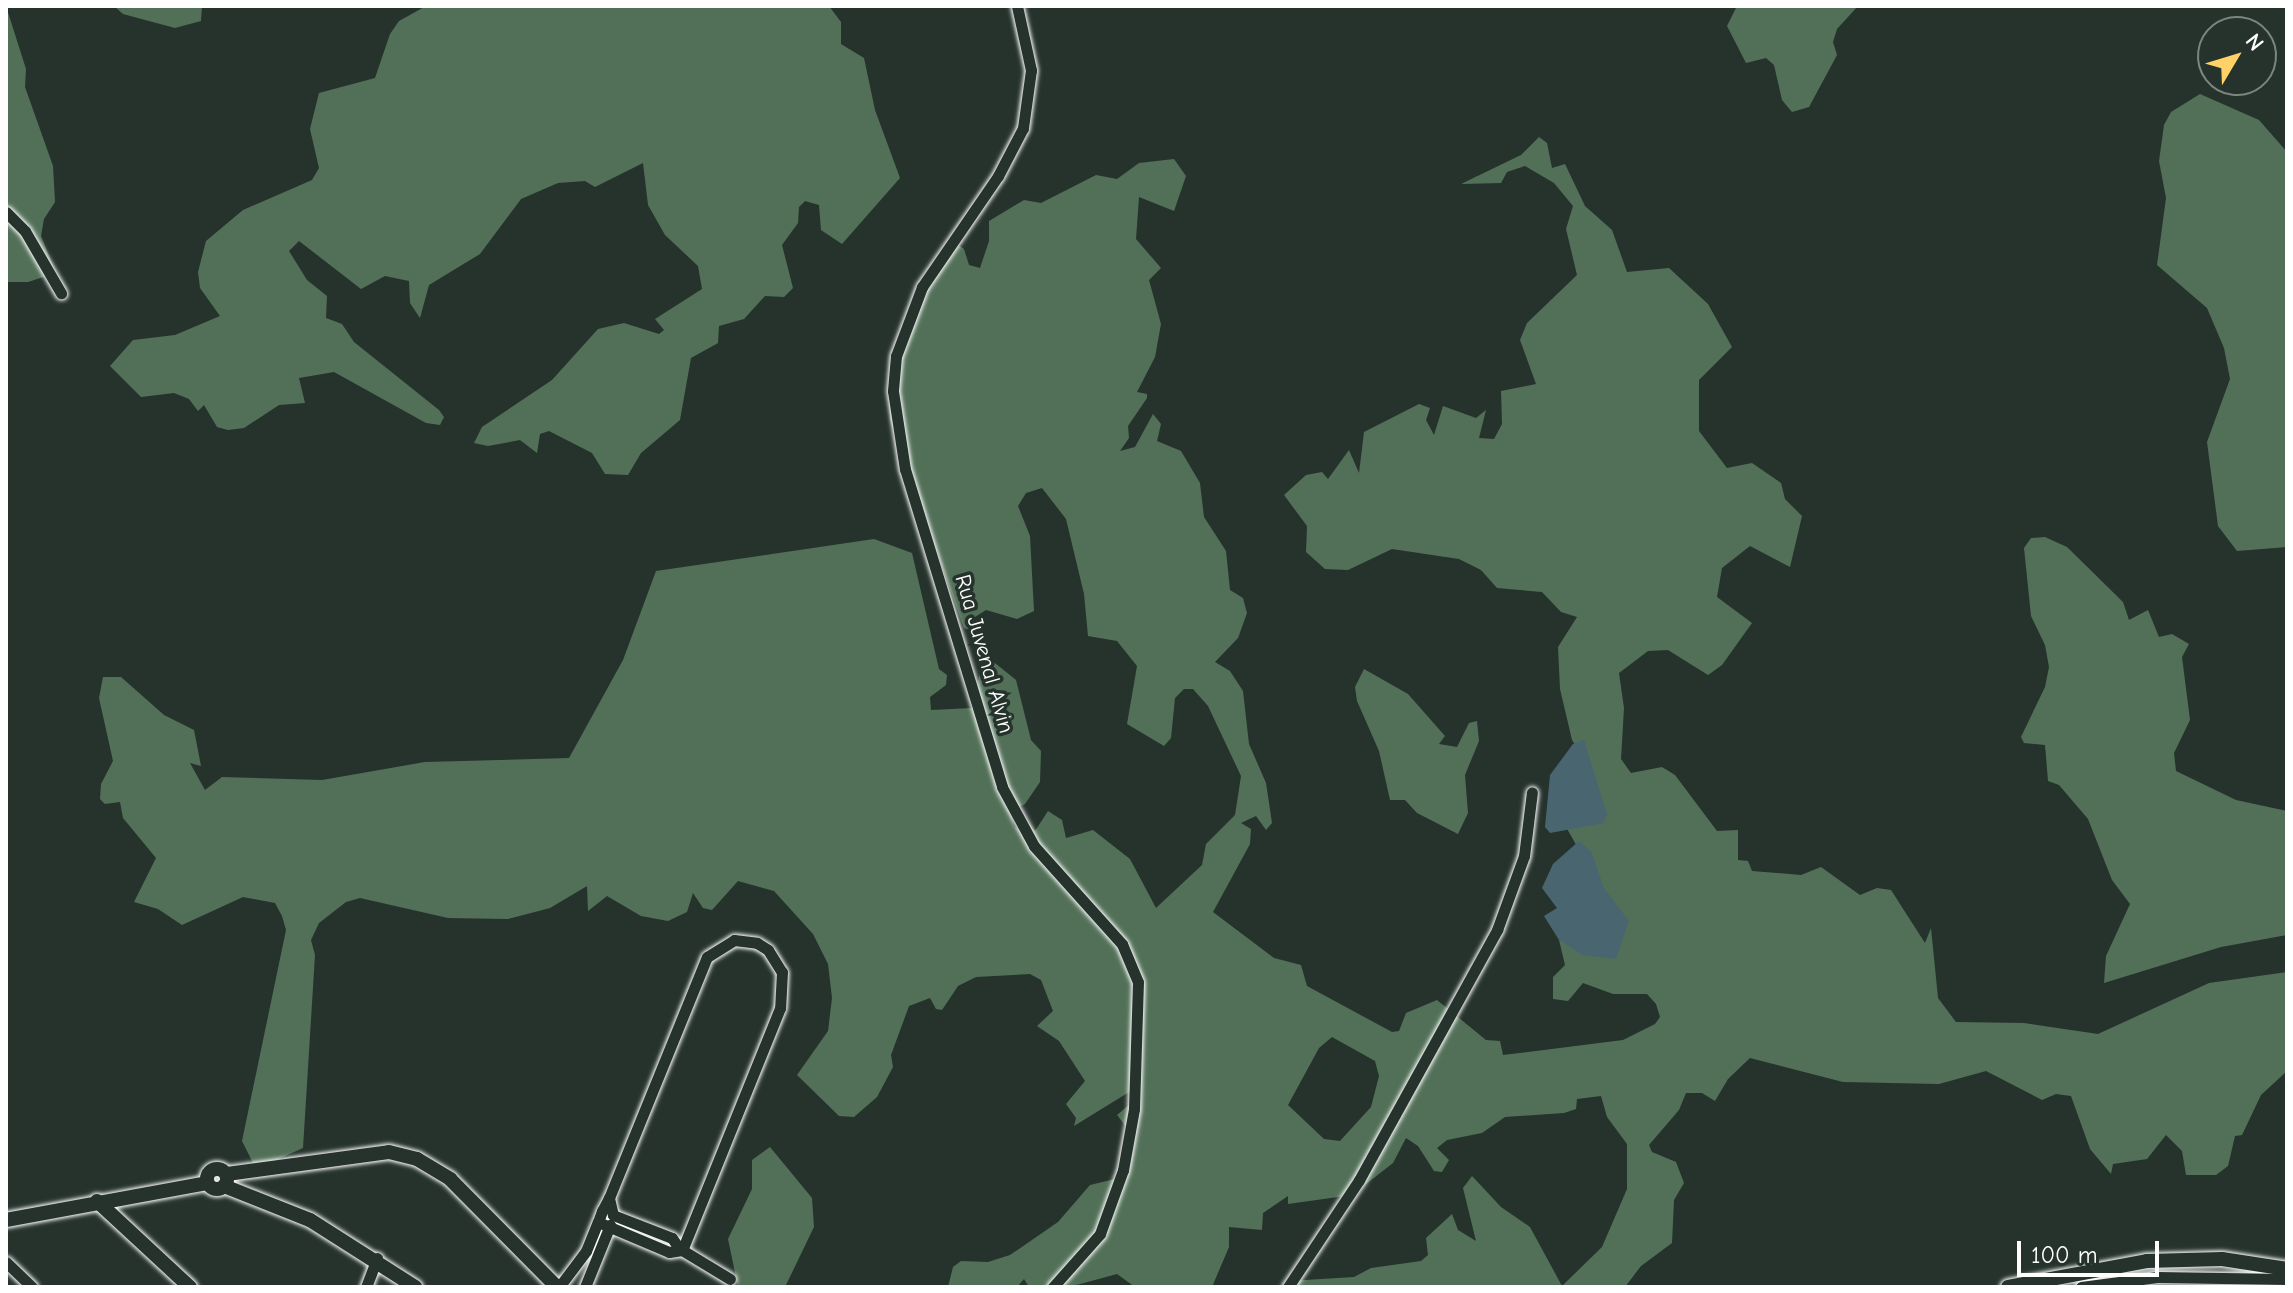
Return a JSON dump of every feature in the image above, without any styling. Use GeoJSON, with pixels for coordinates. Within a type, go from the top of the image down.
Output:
{"type":"FeatureCollection","features":[{"type":"Feature","properties":{"kind":"main road"},"geometry":{"type":"LineString","coordinates":[[226,1180],[389,1152],[417,1159],[460,1188],[558,1287]]}},
{"type":"Feature","properties":{"kind":"main road"},"geometry":{"type":"LineString","coordinates":[[6,1220],[207,1183],[210,1170],[223,1169],[226,1180],[310,1220],[377,1258],[415,1287]]}},
{"type":"Feature","properties":{"kind":"main road"},"geometry":{"type":"LineString","coordinates":[[97,1201],[190,1287]]}},
{"type":"Feature","properties":{"kind":"main road"},"geometry":{"type":"LineString","coordinates":[[2008,1287],[2147,1261],[2222,1259],[2287,1269]]}},
{"type":"Feature","properties":{"kind":"street","name":"Rua Juvenal Alvin"},"geometry":{"type":"LineString","coordinates":[[1017,6],[1031,70],[1023,128],[998,176],[922,287],[896,356],[893,391],[905,469],[1002,787],[1034,846],[1122,944],[1138,982],[1134,1109],[1123,1170],[1100,1234],[1053,1287]]}},
{"type":"Feature","properties":{"kind":"street"},"geometry":{"type":"LineString","coordinates":[[6,212],[25,231],[61,293]]}},
{"type":"Feature","properties":{"kind":"street"},"geometry":{"type":"LineString","coordinates":[[1288,1287],[1359,1180],[1497,930],[1524,856],[1532,792]]}},
{"type":"Feature","properties":{"kind":"street"},"geometry":{"type":"LineString","coordinates":[[558,1287],[586,1251],[604,1216],[707,957],[734,940],[768,950],[782,972],[780,1008],[680,1249]]}},
{"type":"Feature","properties":{"kind":"street"},"geometry":{"type":"LineString","coordinates":[[585,1287],[609,1228],[604,1216]]}},
{"type":"Feature","properties":{"kind":"street"},"geometry":{"type":"LineString","coordinates":[[604,1216],[672,1238],[680,1249],[730,1279]]}},
{"type":"Feature","properties":{"kind":"street"},"geometry":{"type":"LineString","coordinates":[[609,1228],[669,1252],[680,1249]]}},
{"type":"Feature","properties":{"kind":"street"},"geometry":{"type":"LineString","coordinates":[[366,1287],[377,1258]]}},
{"type":"Feature","properties":{"kind":"street"},"geometry":{"type":"LineString","coordinates":[[6,1262],[32,1287]]}},
{"type":"Feature","properties":{"kind":"street"},"geometry":{"type":"LineString","coordinates":[[2081,1287],[2157,1277],[2236,1281],[2287,1279]]}},
{"type":"Feature","properties":{"kind":"green space"},"geometry":{"type":"Polygon","coordinates":[[[6,6],[26,69],[25,87],[53,166],[55,202],[44,219],[41,236],[56,273],[28,282],[6,282],[6,6]]]}},
{"type":"Feature","properties":{"kind":"green space"},"geometry":{"type":"Polygon","coordinates":[[[114,6],[202,6],[201,21],[175,28],[123,14],[114,6]]]}},
{"type":"Feature","properties":{"kind":"green space"},"geometry":{"type":"Polygon","coordinates":[[[426,6],[829,6],[841,22],[841,44],[864,58],[875,110],[900,178],[842,244],[821,230],[819,205],[805,201],[799,207],[798,223],[782,245],[793,288],[784,297],[765,296],[744,319],[719,326],[718,343],[691,358],[680,420],[641,453],[628,475],[605,474],[592,453],[549,431],[540,434],[537,453],[520,440],[488,446],[474,443],[482,427],[552,380],[598,329],[624,323],[659,334],[664,330],[655,319],[702,289],[698,266],[665,235],[648,205],[643,163],[595,187],[585,181],[558,183],[521,199],[480,254],[429,285],[420,318],[410,303],[409,281],[385,276],[361,289],[299,241],[289,251],[307,280],[327,296],[326,318],[342,324],[354,342],[439,410],[444,417],[440,425],[426,423],[334,372],[299,378],[305,403],[279,405],[244,428],[228,430],[217,427],[204,405],[198,411],[189,399],[174,393],[141,397],[110,366],[133,340],[175,335],[220,316],[200,288],[198,272],[206,241],[243,210],[312,180],[319,168],[310,129],[319,93],[375,78],[390,34],[399,21],[426,6]]]}},
{"type":"Feature","properties":{"kind":"green space"},"geometry":{"type":"Polygon","coordinates":[[[1737,6],[1858,6],[1837,29],[1833,42],[1837,55],[1809,107],[1792,112],[1782,100],[1774,65],[1766,58],[1746,63],[1727,26],[1737,6]]]}},
{"type":"Feature","properties":{"kind":"green space"},"geometry":{"type":"Polygon","coordinates":[[[2197,96],[2205,96],[2259,120],[2287,152],[2287,547],[2237,551],[2218,526],[2207,442],[2230,379],[2224,348],[2207,308],[2157,265],[2166,198],[2159,161],[2164,125],[2171,112],[2197,96]]]}},
{"type":"Feature","properties":{"kind":"green space"},"geometry":{"type":"Polygon","coordinates":[[[1539,137],[1547,143],[1552,168],[1565,164],[1585,206],[1612,230],[1627,272],[1669,268],[1708,304],[1732,347],[1699,380],[1699,431],[1727,468],[1752,463],[1781,483],[1785,499],[1802,516],[1790,567],[1750,546],[1722,568],[1717,597],[1752,623],[1722,665],[1708,675],[1668,650],[1648,651],[1619,673],[1624,708],[1621,759],[1631,773],[1662,767],[1675,775],[1717,831],[1738,830],[1738,860],[1748,861],[1752,871],[1801,875],[1821,867],[1860,895],[1877,888],[1891,890],[1925,943],[1931,928],[1938,998],[1956,1022],[2024,1023],[2098,1034],[2209,983],[2287,972],[2287,1071],[2261,1095],[2242,1135],[2235,1136],[2228,1166],[2216,1175],[2186,1175],[2182,1151],[2166,1135],[2147,1159],[2113,1164],[2111,1174],[2090,1149],[2071,1096],[2056,1094],[2042,1100],[1986,1071],[1939,1084],[1843,1082],[1750,1058],[1728,1079],[1715,1101],[1702,1093],[1686,1093],[1679,1110],[1649,1145],[1652,1152],[1676,1162],[1684,1183],[1674,1200],[1672,1243],[1641,1266],[1625,1287],[1286,1287],[1289,1281],[1354,1277],[1371,1268],[1421,1261],[1428,1255],[1426,1238],[1452,1214],[1458,1230],[1476,1241],[1463,1188],[1472,1176],[1501,1207],[1530,1227],[1562,1286],[1602,1247],[1627,1189],[1627,1144],[1607,1117],[1601,1096],[1577,1099],[1576,1109],[1564,1113],[1505,1117],[1482,1133],[1447,1140],[1437,1148],[1449,1160],[1442,1172],[1434,1171],[1418,1146],[1406,1138],[1393,1163],[1352,1195],[1288,1204],[1288,1196],[1263,1213],[1262,1230],[1229,1227],[1229,1247],[1212,1287],[1135,1287],[1117,1274],[1069,1287],[1029,1287],[1024,1279],[1017,1287],[948,1287],[953,1267],[961,1261],[988,1262],[1010,1255],[1058,1222],[1090,1185],[1115,1179],[1127,1128],[1117,1115],[1130,1104],[1134,1089],[1074,1126],[1076,1118],[1066,1104],[1085,1081],[1059,1041],[1037,1026],[1053,1011],[1041,980],[1030,974],[976,977],[958,986],[942,1010],[936,1009],[930,998],[909,1006],[891,1055],[893,1067],[877,1097],[854,1117],[839,1116],[797,1075],[828,1031],[832,998],[828,964],[813,934],[774,891],[738,881],[712,910],[703,908],[693,893],[687,912],[668,921],[641,916],[607,896],[588,911],[587,886],[550,908],[508,919],[448,918],[360,898],[346,902],[319,923],[311,940],[315,955],[303,1148],[256,1169],[242,1141],[286,930],[282,916],[275,903],[243,897],[182,925],[158,909],[134,902],[156,858],[123,818],[120,802],[105,804],[100,799],[101,784],[113,761],[99,698],[103,677],[121,677],[164,715],[194,730],[201,766],[190,763],[205,790],[222,777],[322,780],[425,762],[569,758],[623,660],[656,571],[874,539],[912,553],[939,669],[947,675],[946,685],[930,697],[931,710],[972,708],[980,673],[990,659],[1016,680],[1031,740],[1041,751],[1040,782],[1025,804],[1010,811],[1014,826],[1020,831],[1027,821],[1035,831],[1048,811],[1062,820],[1066,838],[1093,830],[1130,859],[1156,908],[1202,865],[1206,844],[1235,815],[1241,776],[1208,706],[1193,689],[1184,689],[1175,698],[1171,738],[1164,746],[1127,724],[1137,666],[1117,641],[1088,636],[1084,594],[1066,519],[1042,488],[1026,493],[1018,506],[1030,536],[1034,611],[1017,619],[986,610],[975,617],[970,630],[964,628],[890,420],[889,393],[894,350],[951,240],[964,249],[969,265],[980,268],[989,241],[989,221],[1024,200],[1041,203],[1096,175],[1117,179],[1139,163],[1174,159],[1186,176],[1174,211],[1139,197],[1136,239],[1161,268],[1149,280],[1161,324],[1155,357],[1137,392],[1147,394],[1147,398],[1128,426],[1129,438],[1120,451],[1135,447],[1153,414],[1161,424],[1157,441],[1181,451],[1200,483],[1204,517],[1226,551],[1230,590],[1243,598],[1247,613],[1238,638],[1215,662],[1230,671],[1243,691],[1249,744],[1266,783],[1272,823],[1266,830],[1256,816],[1241,823],[1251,829],[1250,844],[1213,912],[1274,958],[1301,965],[1307,986],[1392,1032],[1399,1031],[1406,1013],[1437,1000],[1486,1040],[1500,1041],[1503,1055],[1623,1040],[1655,1024],[1660,1017],[1656,1004],[1647,994],[1613,994],[1583,983],[1568,1001],[1553,999],[1553,977],[1565,965],[1559,940],[1595,878],[1566,827],[1581,754],[1572,740],[1560,689],[1558,647],[1577,617],[1561,612],[1542,592],[1497,588],[1481,570],[1459,559],[1392,549],[1348,570],[1325,569],[1306,552],[1307,526],[1284,495],[1306,475],[1322,472],[1328,479],[1349,450],[1359,473],[1364,432],[1419,404],[1430,408],[1426,420],[1434,435],[1443,406],[1476,418],[1486,410],[1479,438],[1494,439],[1502,424],[1501,391],[1536,384],[1520,340],[1527,323],[1577,275],[1566,229],[1573,206],[1554,183],[1525,166],[1507,172],[1501,183],[1461,184],[1521,155],[1539,137]],[[1332,1037],[1319,1048],[1288,1105],[1324,1139],[1340,1141],[1371,1107],[1379,1076],[1375,1061],[1332,1037]]]}},
{"type":"Feature","properties":{"kind":"green space"},"geometry":{"type":"Polygon","coordinates":[[[2045,537],[2067,547],[2123,602],[2129,620],[2148,610],[2159,637],[2172,634],[2189,644],[2182,657],[2190,720],[2174,753],[2176,771],[2236,800],[2287,811],[2287,935],[2221,947],[2104,983],[2106,956],[2130,904],[2112,880],[2088,819],[2059,785],[2048,781],[2045,745],[2024,743],[2021,737],[2045,687],[2049,667],[2045,645],[2031,616],[2024,548],[2031,538],[2045,537]]]}},
{"type":"Feature","properties":{"kind":"green space"},"geometry":{"type":"Polygon","coordinates":[[[1364,669],[1408,694],[1445,736],[1439,744],[1457,747],[1469,723],[1477,721],[1479,741],[1465,775],[1468,813],[1458,834],[1417,813],[1405,800],[1390,800],[1379,751],[1357,701],[1355,687],[1364,669]]]}},
{"type":"Feature","properties":{"kind":"green space"},"geometry":{"type":"Polygon","coordinates":[[[770,1147],[812,1198],[814,1227],[785,1287],[738,1287],[728,1239],[752,1189],[752,1160],[770,1147]]]}},
{"type":"Feature","properties":{"kind":"water"},"geometry":{"type":"Polygon","coordinates":[[[1584,740],[1607,814],[1604,823],[1550,833],[1545,827],[1550,775],[1573,744],[1584,740]]]}},
{"type":"Feature","properties":{"kind":"water"},"geometry":{"type":"Polygon","coordinates":[[[1579,841],[1591,851],[1604,888],[1629,921],[1616,959],[1582,955],[1559,940],[1544,916],[1557,908],[1542,888],[1553,864],[1579,841]]]}}]}
